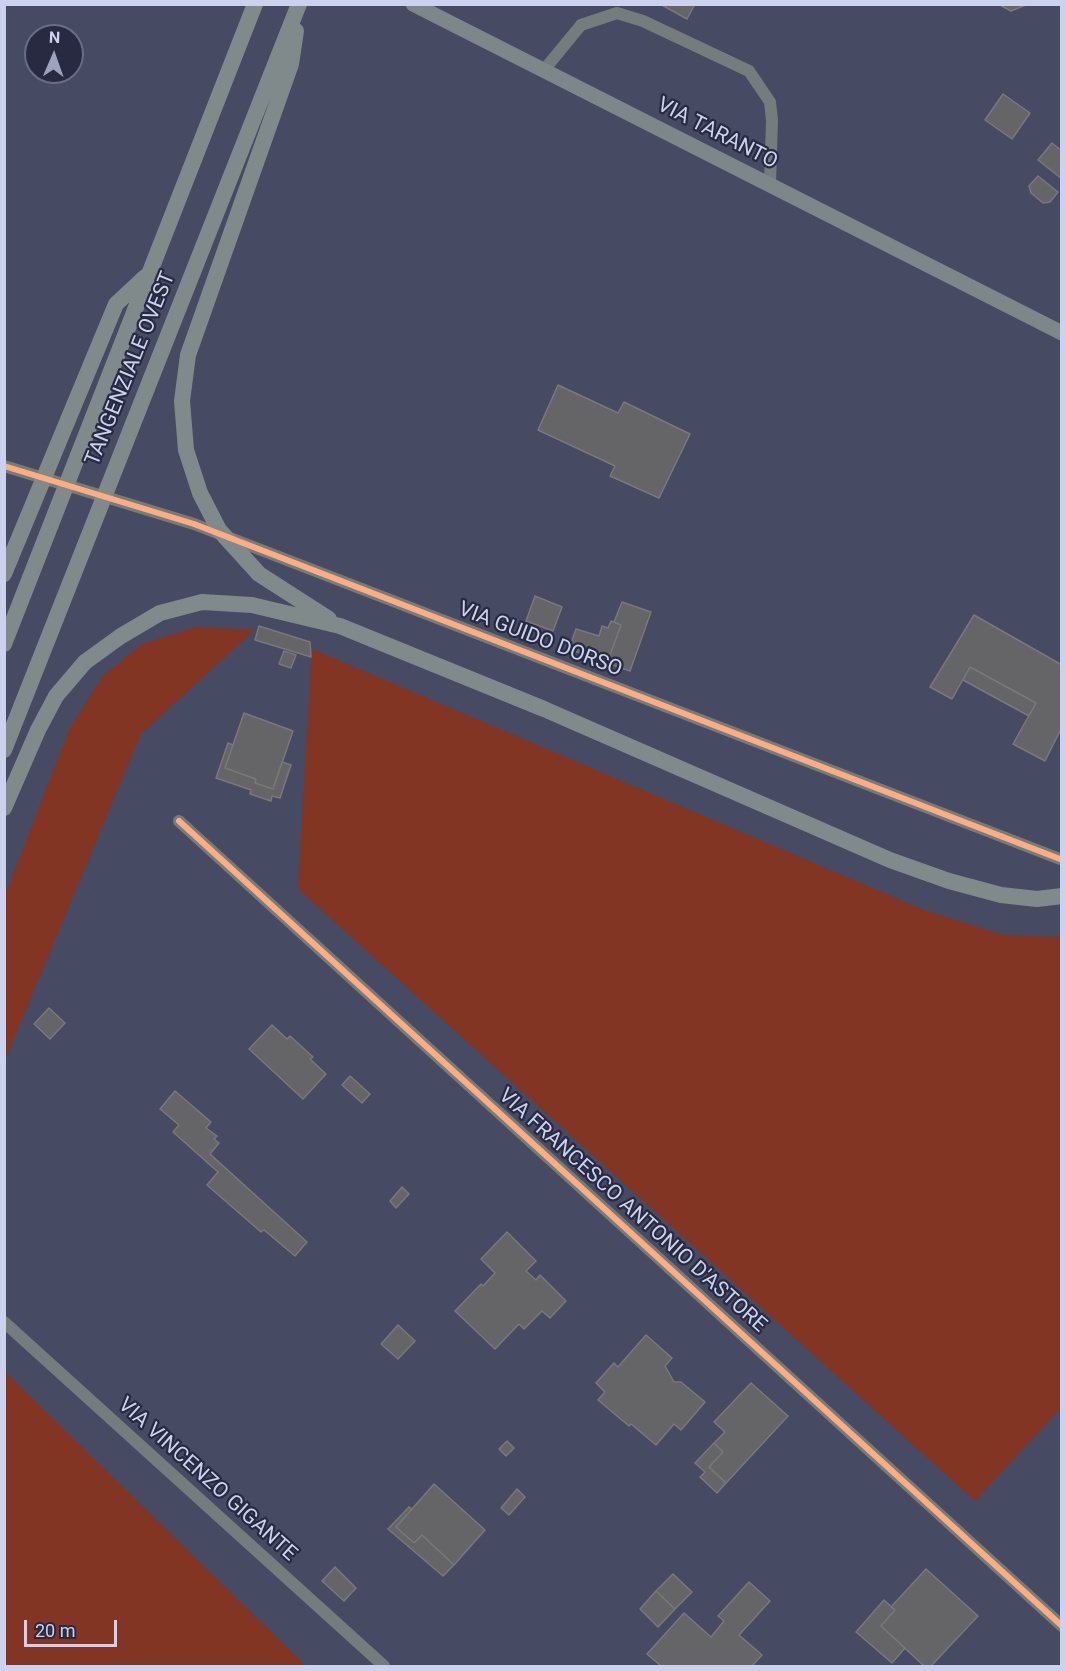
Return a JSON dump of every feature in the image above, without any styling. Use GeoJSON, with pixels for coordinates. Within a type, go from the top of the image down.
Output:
{"type":"FeatureCollection","features":[{"type":"Feature","properties":{"kind":"highway","name":"TANGENZIALE OVEST"},"geometry":{"type":"LineString","coordinates":[[4,644],[255,4]]}},
{"type":"Feature","properties":{"kind":"highway","name":"TANGENZIALE OVEST"},"geometry":{"type":"LineString","coordinates":[[4,750],[299,4]]}},
{"type":"Feature","properties":{"kind":"highway"},"geometry":{"type":"LineString","coordinates":[[299,4],[291,64],[188,355],[182,401],[186,450],[200,493],[219,530],[259,574],[340,626]]}},
{"type":"Feature","properties":{"kind":"highway"},"geometry":{"type":"LineString","coordinates":[[4,574],[116,304],[149,273]]}},
{"type":"Feature","properties":{"kind":"highway"},"geometry":{"type":"LineString","coordinates":[[4,808],[38,729],[57,696],[85,662],[121,636],[160,613],[202,602],[252,605],[340,626],[544,710],[890,860],[949,881],[1001,895],[1037,899],[1062,896]]}},
{"type":"Feature","properties":{"kind":"main road","name":"VIA TARANTO"},"geometry":{"type":"LineString","coordinates":[[413,4],[1062,333]]}},
{"type":"Feature","properties":{"kind":"main road","name":"VIA TARANTO"},"geometry":{"type":"LineString","coordinates":[[1001,301],[1062,322]]}},
{"type":"Feature","properties":{"kind":"street"},"geometry":{"type":"LineString","coordinates":[[544,70],[581,25],[617,13],[643,21],[749,71],[770,102],[772,120],[770,184]]}},
{"type":"Feature","properties":{"kind":"street","name":"VIA GUIDO DORSO"},"geometry":{"type":"LineString","coordinates":[[4,466],[194,524],[1060,859]]}},
{"type":"Feature","properties":{"kind":"street","name":"VIA FRANCESCO ANTONIO D'ASTORE"},"geometry":{"type":"LineString","coordinates":[[179,821],[1062,1626]]}},
{"type":"Feature","properties":{"kind":"street","name":"VIA VINCENZO GIGANTE"},"geometry":{"type":"LineString","coordinates":[[4,1322],[384,1666]]}},
{"type":"Feature","properties":{"kind":"shaded area"},"geometry":{"type":"Polygon","coordinates":[[[197,627],[255,630],[141,734],[5,1060],[5,895],[69,730],[102,677],[142,644],[197,627]]]}},
{"type":"Feature","properties":{"kind":"shaded area"},"geometry":{"type":"Polygon","coordinates":[[[312,649],[924,910],[1003,935],[1061,937],[1061,1408],[975,1501],[298,889],[312,649]]]}},
{"type":"Feature","properties":{"kind":"shaded area"},"geometry":{"type":"Polygon","coordinates":[[[5,1372],[306,1666],[5,1666],[5,1372]]]}},
{"type":"Feature","properties":{"kind":"building"},"geometry":{"type":"Polygon","coordinates":[[[660,4],[695,4],[687,19],[660,4]]]}},
{"type":"Feature","properties":{"kind":"building"},"geometry":{"type":"Polygon","coordinates":[[[998,4],[1028,4],[1011,11],[998,4]]]}},
{"type":"Feature","properties":{"kind":"building"},"geometry":{"type":"Polygon","coordinates":[[[1003,94],[1030,113],[1012,139],[985,120],[1003,94]]]}},
{"type":"Feature","properties":{"kind":"building"},"geometry":{"type":"Polygon","coordinates":[[[1052,143],[1062,151],[1062,179],[1038,160],[1052,143]]]}},
{"type":"Feature","properties":{"kind":"building"},"geometry":{"type":"Polygon","coordinates":[[[1038,176],[1058,192],[1050,202],[1043,203],[1031,193],[1029,186],[1038,176]]]}},
{"type":"Feature","properties":{"kind":"building"},"geometry":{"type":"Polygon","coordinates":[[[558,385],[618,413],[624,402],[690,434],[659,498],[610,476],[615,466],[538,430],[558,385]]]}},
{"type":"Feature","properties":{"kind":"building"},"geometry":{"type":"Polygon","coordinates":[[[535,596],[562,607],[553,631],[526,621],[535,596]]]}},
{"type":"Feature","properties":{"kind":"building"},"geometry":{"type":"Polygon","coordinates":[[[622,602],[651,612],[630,671],[607,663],[621,625],[614,622],[622,602]]]}},
{"type":"Feature","properties":{"kind":"building"},"geometry":{"type":"Polygon","coordinates":[[[974,615],[1062,665],[1062,727],[1045,761],[1013,744],[1036,703],[970,667],[952,699],[930,687],[974,615]]]}},
{"type":"Feature","properties":{"kind":"building"},"geometry":{"type":"Polygon","coordinates":[[[611,621],[621,625],[607,663],[569,649],[576,629],[599,636],[602,626],[608,628],[611,621]]]}},
{"type":"Feature","properties":{"kind":"building"},"geometry":{"type":"Polygon","coordinates":[[[259,626],[310,642],[311,657],[255,640],[259,626]]]}},
{"type":"Feature","properties":{"kind":"building"},"geometry":{"type":"Polygon","coordinates":[[[284,651],[296,655],[291,668],[279,664],[284,651]]]}},
{"type":"Feature","properties":{"kind":"building"},"geometry":{"type":"Polygon","coordinates":[[[970,667],[1036,703],[1029,716],[963,680],[970,667]]]}},
{"type":"Feature","properties":{"kind":"building"},"geometry":{"type":"Polygon","coordinates":[[[244,713],[293,731],[273,789],[255,783],[256,779],[225,768],[244,713]]]}},
{"type":"Feature","properties":{"kind":"building"},"geometry":{"type":"Polygon","coordinates":[[[228,743],[233,745],[225,768],[256,779],[255,783],[273,789],[282,762],[291,765],[280,798],[272,796],[271,801],[250,794],[251,790],[216,778],[228,743]]]}},
{"type":"Feature","properties":{"kind":"building"},"geometry":{"type":"Polygon","coordinates":[[[49,1008],[65,1023],[50,1039],[34,1024],[49,1008]]]}},
{"type":"Feature","properties":{"kind":"building"},"geometry":{"type":"Polygon","coordinates":[[[272,1025],[287,1039],[290,1036],[313,1057],[310,1059],[326,1074],[303,1099],[249,1049],[272,1025]]]}},
{"type":"Feature","properties":{"kind":"building"},"geometry":{"type":"Polygon","coordinates":[[[350,1076],[370,1094],[362,1103],[342,1085],[350,1076]]]}},
{"type":"Feature","properties":{"kind":"building"},"geometry":{"type":"Polygon","coordinates":[[[175,1091],[211,1122],[206,1128],[217,1136],[214,1139],[219,1143],[210,1154],[307,1242],[295,1256],[264,1230],[261,1232],[207,1185],[218,1172],[173,1132],[179,1125],[160,1109],[175,1091]]]}},
{"type":"Feature","properties":{"kind":"building"},"geometry":{"type":"Polygon","coordinates":[[[402,1187],[409,1194],[396,1208],[390,1201],[402,1187]]]}},
{"type":"Feature","properties":{"kind":"building"},"geometry":{"type":"Polygon","coordinates":[[[507,1232],[536,1261],[526,1271],[536,1280],[540,1275],[566,1301],[550,1318],[542,1311],[524,1329],[519,1324],[495,1349],[455,1311],[495,1273],[481,1259],[507,1232]]]}},
{"type":"Feature","properties":{"kind":"building"},"geometry":{"type":"Polygon","coordinates":[[[398,1325],[415,1341],[398,1359],[381,1344],[398,1325]]]}},
{"type":"Feature","properties":{"kind":"building"},"geometry":{"type":"Polygon","coordinates":[[[646,1335],[672,1358],[665,1366],[674,1382],[681,1382],[705,1402],[681,1430],[674,1424],[656,1445],[598,1400],[605,1392],[596,1383],[614,1363],[618,1367],[646,1335]]]}},
{"type":"Feature","properties":{"kind":"building"},"geometry":{"type":"Polygon","coordinates":[[[751,1383],[788,1416],[726,1483],[709,1467],[723,1452],[714,1443],[725,1432],[714,1422],[751,1383]]]}},
{"type":"Feature","properties":{"kind":"building"},"geometry":{"type":"Polygon","coordinates":[[[507,1441],[514,1448],[506,1456],[499,1449],[507,1441]]]}},
{"type":"Feature","properties":{"kind":"building"},"geometry":{"type":"Polygon","coordinates":[[[714,1443],[723,1452],[709,1467],[726,1483],[717,1493],[700,1477],[705,1472],[695,1463],[714,1443]]]}},
{"type":"Feature","properties":{"kind":"building"},"geometry":{"type":"Polygon","coordinates":[[[434,1484],[485,1530],[454,1565],[422,1535],[414,1543],[396,1527],[434,1484]]]}},
{"type":"Feature","properties":{"kind":"building"},"geometry":{"type":"Polygon","coordinates":[[[517,1489],[525,1497],[509,1515],[501,1508],[517,1489]]]}},
{"type":"Feature","properties":{"kind":"building"},"geometry":{"type":"Polygon","coordinates":[[[409,1507],[412,1509],[396,1527],[414,1543],[422,1535],[454,1565],[443,1576],[388,1529],[409,1507]]]}},
{"type":"Feature","properties":{"kind":"building"},"geometry":{"type":"Polygon","coordinates":[[[335,1567],[356,1588],[344,1601],[322,1581],[335,1567]]]}},
{"type":"Feature","properties":{"kind":"building"},"geometry":{"type":"Polygon","coordinates":[[[926,1569],[978,1616],[931,1666],[924,1666],[881,1626],[895,1610],[891,1607],[926,1569]]]}},
{"type":"Feature","properties":{"kind":"building"},"geometry":{"type":"Polygon","coordinates":[[[673,1574],[692,1592],[675,1609],[656,1591],[673,1574]]]}},
{"type":"Feature","properties":{"kind":"building"},"geometry":{"type":"Polygon","coordinates":[[[749,1582],[770,1601],[739,1635],[762,1655],[752,1666],[661,1666],[647,1654],[684,1613],[711,1637],[724,1621],[718,1616],[749,1582]]]}},
{"type":"Feature","properties":{"kind":"building"},"geometry":{"type":"Polygon","coordinates":[[[656,1591],[675,1609],[658,1627],[640,1609],[656,1591]]]}},
{"type":"Feature","properties":{"kind":"building"},"geometry":{"type":"Polygon","coordinates":[[[884,1600],[895,1610],[881,1626],[905,1648],[892,1663],[856,1632],[884,1600]]]}},
{"type":"Feature","properties":{"kind":"cycle path"},"geometry":{"type":"LineString","coordinates":[[4,466],[194,524],[1060,859]]}},
{"type":"Feature","properties":{"kind":"cycle path"},"geometry":{"type":"LineString","coordinates":[[179,821],[1062,1626]]}}]}
